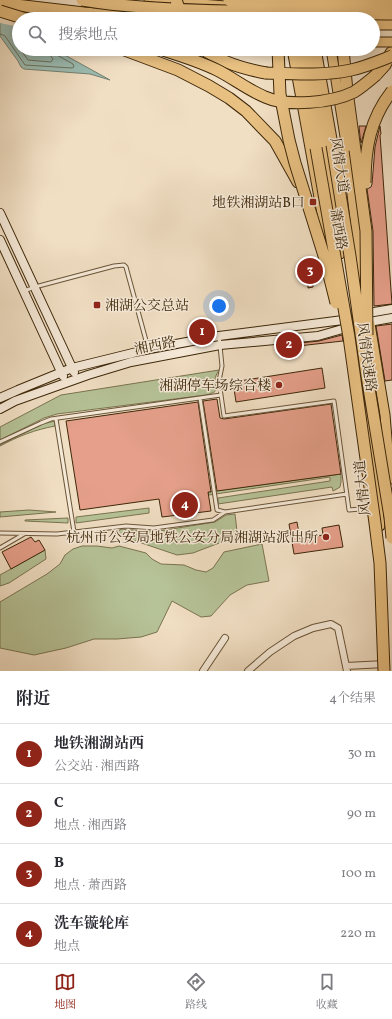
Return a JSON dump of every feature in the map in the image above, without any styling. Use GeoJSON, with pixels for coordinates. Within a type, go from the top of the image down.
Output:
{"type":"FeatureCollection","features":[{"type":"Feature","properties":{"kind":"highway"},"geometry":{"type":"LineString","coordinates":[[0,0],[16,4],[80,12]]}},
{"type":"Feature","properties":{"kind":"highway"},"geometry":{"type":"LineString","coordinates":[[82,0],[132,6],[190,10],[257,12]]}},
{"type":"Feature","properties":{"kind":"highway"},"geometry":{"type":"LineString","coordinates":[[176,0],[180,12]]}},
{"type":"Feature","properties":{"kind":"highway"},"geometry":{"type":"LineString","coordinates":[[229,0],[250,4],[280,5],[392,4]]}},
{"type":"Feature","properties":{"kind":"highway"},"geometry":{"type":"LineString","coordinates":[[338,0],[339,12]]}},
{"type":"Feature","properties":{"kind":"highway"},"geometry":{"type":"LineString","coordinates":[[282,12],[286,2]]}},
{"type":"Feature","properties":{"kind":"highway"},"geometry":{"type":"LineString","coordinates":[[286,2],[291,12]]}},
{"type":"Feature","properties":{"kind":"highway"},"geometry":{"type":"LineString","coordinates":[[0,11],[12,15]]}},
{"type":"Feature","properties":{"kind":"highway"},"geometry":{"type":"LineString","coordinates":[[380,14],[392,14]]}},
{"type":"Feature","properties":{"kind":"highway"},"geometry":{"type":"LineString","coordinates":[[380,24],[392,24]]}},
{"type":"Feature","properties":{"kind":"highway"},"geometry":{"type":"LineString","coordinates":[[183,56],[217,70],[266,98],[278,101],[293,102],[322,101],[337,98],[352,92],[365,85],[376,75],[392,51]]}},
{"type":"Feature","properties":{"kind":"highway"},"geometry":{"type":"LineString","coordinates":[[141,56],[178,70],[209,86],[229,98],[246,111],[275,141],[288,162],[306,198]]}},
{"type":"Feature","properties":{"kind":"highway"},"geometry":{"type":"LineString","coordinates":[[214,56],[224,62],[245,69],[266,73],[297,75],[351,70],[392,56]]}},
{"type":"Feature","properties":{"kind":"highway"},"geometry":{"type":"LineString","coordinates":[[278,56],[280,94],[288,140],[336,299],[363,439]]}},
{"type":"Feature","properties":{"kind":"highway","name":"风情快速路"},"geometry":{"type":"LineString","coordinates":[[300,56],[349,336],[375,523],[380,563],[385,669]]}},
{"type":"Feature","properties":{"kind":"highway","name":"风情快速路"},"geometry":{"type":"LineString","coordinates":[[316,56],[350,256],[392,538]]}},
{"type":"Feature","properties":{"kind":"highway"},"geometry":{"type":"LineString","coordinates":[[343,56],[346,91],[366,231]]}},
{"type":"Feature","properties":{"kind":"highway"},"geometry":{"type":"LineString","coordinates":[[367,376],[365,162],[370,132],[380,107],[392,91]]}},
{"type":"Feature","properties":{"kind":"main road"},"geometry":{"type":"LineString","coordinates":[[149,0],[213,5],[286,2],[392,8]]}},
{"type":"Feature","properties":{"kind":"main road"},"geometry":{"type":"LineString","coordinates":[[286,2],[287,12]]}},
{"type":"Feature","properties":{"kind":"main road"},"geometry":{"type":"LineString","coordinates":[[0,11],[12,14]]}},
{"type":"Feature","properties":{"kind":"main road"},"geometry":{"type":"LineString","coordinates":[[380,42],[392,42]]}},
{"type":"Feature","properties":{"kind":"main road","name":"萧西路"},"geometry":{"type":"LineString","coordinates":[[293,56],[333,275],[344,324]]}},
{"type":"Feature","properties":{"kind":"main road","name":"风情大道"},"geometry":{"type":"LineString","coordinates":[[309,56],[344,283],[344,324],[356,372],[372,450],[379,507],[383,568],[385,669]]}},
{"type":"Feature","properties":{"kind":"main road","name":"风情大道"},"geometry":{"type":"LineString","coordinates":[[332,56],[346,143],[362,281],[385,415],[392,479]]}},
{"type":"Feature","properties":{"kind":"main road"},"geometry":{"type":"LineString","coordinates":[[316,180],[323,142]]}},
{"type":"Feature","properties":{"kind":"main road"},"geometry":{"type":"LineString","coordinates":[[358,321],[364,365],[375,419],[389,462]]}},
{"type":"Feature","properties":{"kind":"street"},"geometry":{"type":"LineString","coordinates":[[0,213],[78,379]]}},
{"type":"Feature","properties":{"kind":"street"},"geometry":{"type":"LineString","coordinates":[[0,240],[66,383]]}},
{"type":"Feature","properties":{"kind":"street","name":"湘西路"},"geometry":{"type":"LineString","coordinates":[[358,321],[368,313],[392,308]]}},
{"type":"Feature","properties":{"kind":"street","name":"湘西路"},"geometry":{"type":"LineString","coordinates":[[0,398],[72,368],[149,349],[219,341],[358,321],[370,322],[392,318]]}},
{"type":"Feature","properties":{"kind":"street","name":"湘西路"},"geometry":{"type":"LineString","coordinates":[[0,409],[15,401],[88,375],[132,362],[219,341],[318,336],[344,324]]}},
{"type":"Feature","properties":{"kind":"street"},"geometry":{"type":"LineString","coordinates":[[248,671],[270,652],[294,636],[313,628],[331,624],[338,628],[346,669],[385,669]]}},
{"type":"Feature","properties":{"kind":"street"},"geometry":{"type":"LineString","coordinates":[[203,671],[225,638]]}},
{"type":"Feature","properties":{"kind":"lane"},"geometry":{"type":"LineString","coordinates":[[24,291],[114,266],[124,265],[126,267],[149,349]]}},
{"type":"Feature","properties":{"kind":"lane"},"geometry":{"type":"LineString","coordinates":[[219,341],[222,366],[219,381],[224,416],[334,401],[349,510],[379,507]]}},
{"type":"Feature","properties":{"kind":"lane"},"geometry":{"type":"LineString","coordinates":[[0,442],[41,423],[56,418],[221,395]]}},
{"type":"Feature","properties":{"kind":"lane"},"geometry":{"type":"LineString","coordinates":[[200,398],[217,510],[225,512],[347,494]]}},
{"type":"Feature","properties":{"kind":"lane"},"geometry":{"type":"LineString","coordinates":[[56,418],[74,532]]}},
{"type":"Feature","properties":{"kind":"lane"},"geometry":{"type":"LineString","coordinates":[[0,533],[57,534],[126,526],[154,528],[213,520],[225,512]]}},
{"type":"Feature","properties":{"kind":"lane"},"geometry":{"type":"LineString","coordinates":[[0,548],[25,533]]}},
{"type":"Feature","properties":{"kind":"green space"},"geometry":{"type":"Polygon","coordinates":[[[219,370],[215,379],[216,390],[210,394],[57,414],[44,418],[0,440],[0,427],[61,395],[219,370]]]}},
{"type":"Feature","properties":{"kind":"green space"},"geometry":{"type":"Polygon","coordinates":[[[55,421],[55,426],[40,429],[0,446],[42,424],[55,421]]]}},
{"type":"Feature","properties":{"kind":"green space"},"geometry":{"type":"Polygon","coordinates":[[[341,474],[340,487],[333,491],[332,487],[218,504],[218,498],[330,481],[330,477],[209,495],[208,492],[341,474]]]}},
{"type":"Feature","properties":{"kind":"green space"},"geometry":{"type":"Polygon","coordinates":[[[149,508],[149,513],[76,523],[76,517],[149,508]]]}},
{"type":"Feature","properties":{"kind":"green space"},"geometry":{"type":"Polygon","coordinates":[[[29,510],[56,512],[0,517],[0,512],[29,510]]]}},
{"type":"Feature","properties":{"kind":"green space"},"geometry":{"type":"Polygon","coordinates":[[[235,514],[238,540],[227,540],[193,553],[177,555],[115,534],[121,529],[159,531],[215,522],[226,515],[235,514]]]}},
{"type":"Feature","properties":{"kind":"green space"},"geometry":{"type":"Polygon","coordinates":[[[68,518],[68,523],[25,521],[25,520],[68,518]]]}},
{"type":"Feature","properties":{"kind":"green space"},"geometry":{"type":"Polygon","coordinates":[[[262,544],[269,581],[247,585],[230,595],[211,616],[201,617],[172,601],[157,632],[141,637],[94,639],[66,648],[34,655],[0,648],[0,602],[47,574],[60,564],[65,555],[73,549],[82,546],[112,548],[119,546],[146,553],[152,559],[161,564],[184,565],[206,572],[213,568],[224,552],[262,544]]]}},
{"type":"Feature","properties":{"kind":"green space"},"geometry":{"type":"Polygon","coordinates":[[[45,550],[46,559],[9,583],[0,586],[0,575],[45,550]]]}},
{"type":"Feature","properties":{"kind":"water"},"geometry":{"type":"Polygon","coordinates":[[[0,0],[12,12],[12,53],[0,36],[0,0]]]}},
{"type":"Feature","properties":{"kind":"water"},"geometry":{"type":"Polygon","coordinates":[[[14,56],[67,56],[110,80],[90,74],[24,69],[14,56]]]}},
{"type":"Feature","properties":{"kind":"pier"},"geometry":{"type":"Polygon","coordinates":[[[0,0],[22,0],[27,12],[12,12],[12,26],[0,23],[0,0]]]}},
{"type":"Feature","properties":{"kind":"building"},"geometry":{"type":"Polygon","coordinates":[[[359,126],[366,126],[361,143],[360,136],[359,126]]]}},
{"type":"Feature","properties":{"kind":"building"},"geometry":{"type":"Polygon","coordinates":[[[380,126],[392,304],[374,306],[373,231],[367,189],[371,187],[372,184],[375,147],[380,126]]]}},
{"type":"Feature","properties":{"kind":"building"},"geometry":{"type":"Polygon","coordinates":[[[307,263],[312,263],[313,287],[308,288],[307,263]]]}},
{"type":"Feature","properties":{"kind":"building"},"geometry":{"type":"Polygon","coordinates":[[[392,324],[392,380],[385,381],[376,326],[392,324]]]}},
{"type":"Feature","properties":{"kind":"building"},"geometry":{"type":"Polygon","coordinates":[[[342,335],[343,341],[281,348],[281,345],[319,341],[342,335]]]}},
{"type":"Feature","properties":{"kind":"building","name":"湘湖停车场综合楼"},"geometry":{"type":"Polygon","coordinates":[[[322,368],[325,388],[236,402],[233,382],[322,368]]]}},
{"type":"Feature","properties":{"kind":"building"},"geometry":{"type":"Polygon","coordinates":[[[217,399],[220,418],[224,419],[331,404],[341,474],[217,491],[203,401],[217,399]]]}},
{"type":"Feature","properties":{"kind":"building"},"geometry":{"type":"Polygon","coordinates":[[[198,402],[211,492],[208,492],[211,511],[162,517],[159,499],[80,510],[66,421],[198,402]]]}},
{"type":"Feature","properties":{"kind":"building","name":"杭州市公安局地铁公安分局湘湖站派出所"},"geometry":{"type":"Polygon","coordinates":[[[297,522],[300,539],[323,535],[322,528],[339,525],[343,547],[294,554],[289,524],[297,522]]]}},
{"type":"Feature","properties":{"kind":"building"},"geometry":{"type":"Polygon","coordinates":[[[31,537],[35,542],[39,540],[45,550],[11,569],[2,552],[31,537]]]}},
{"type":"Feature","properties":{"kind":"place","name":"地铁湘湖站B口"},"geometry":{"type":"Point","coordinates":[313,202]}},
{"type":"Feature","properties":{"kind":"place","name":"B"},"geometry":{"type":"Point","coordinates":[310,271]}},
{"type":"Feature","properties":{"kind":"place","name":"湘湖公交总站"},"geometry":{"type":"Point","coordinates":[97,305]}},
{"type":"Feature","properties":{"kind":"place","name":"地铁湘湖站西"},"geometry":{"type":"Point","coordinates":[202,332]}},
{"type":"Feature","properties":{"kind":"place","name":"C"},"geometry":{"type":"Point","coordinates":[289,345]}},
{"type":"Feature","properties":{"kind":"place","name":"湘湖停车场综合楼"},"geometry":{"type":"Point","coordinates":[279,385]}},
{"type":"Feature","properties":{"kind":"place","name":"洗车镟轮库"},"geometry":{"type":"Point","coordinates":[185,505]}},
{"type":"Feature","properties":{"kind":"place","name":"杭州市公安局地铁公安分局湘湖站派出所"},"geometry":{"type":"Point","coordinates":[326,537]}}]}
